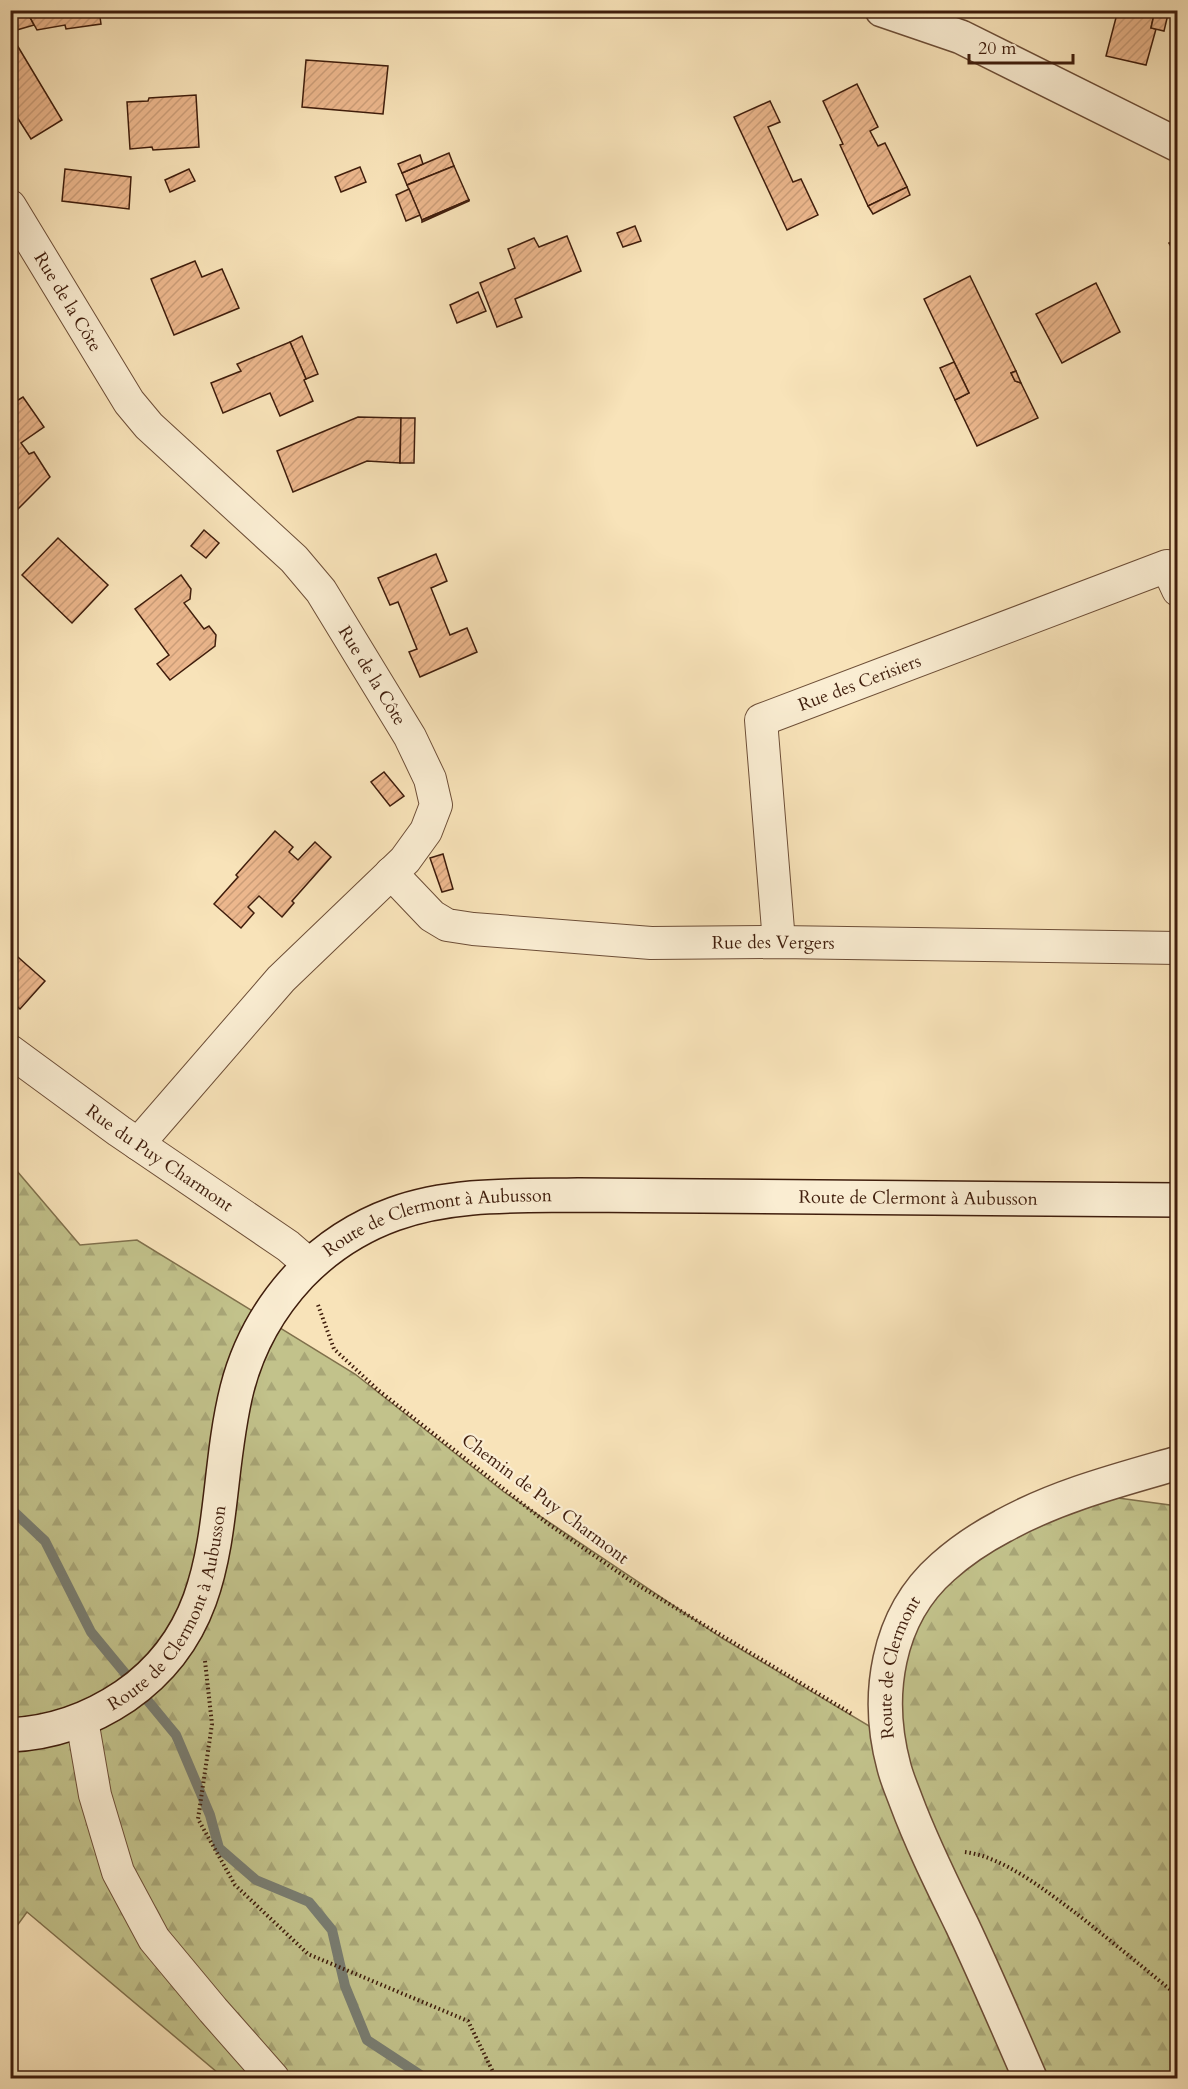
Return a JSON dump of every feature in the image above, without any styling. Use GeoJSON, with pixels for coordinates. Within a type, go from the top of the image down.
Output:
{"type":"FeatureCollection","features":[{"type":"Feature","properties":{"kind":"main road"},"geometry":{"type":"LineString","coordinates":[[882,10],[961,37],[1178,145]]}},
{"type":"Feature","properties":{"kind":"main road","name":"Route de Clermont à Aubusson"},"geometry":{"type":"LineString","coordinates":[[10,1735],[40,1731],[82,1720],[114,1704],[142,1683],[180,1641],[203,1595],[211,1563],[232,1409],[247,1359],[260,1330],[280,1297],[310,1265],[338,1242],[376,1221],[436,1203],[482,1197],[589,1195],[1178,1200]]}},
{"type":"Feature","properties":{"kind":"main road","name":"Route de Clermont"},"geometry":{"type":"LineString","coordinates":[[1030,2079],[969,1941],[922,1846],[894,1768],[884,1710],[885,1681],[890,1656],[906,1615],[922,1591],[942,1567],[972,1545],[1004,1525],[1047,1505],[1093,1488],[1178,1463]]}},
{"type":"Feature","properties":{"kind":"street","name":"Rue de la Côte"},"geometry":{"type":"LineString","coordinates":[[10,206],[129,402],[149,426],[294,559],[321,591],[410,737],[430,779],[436,805],[426,831],[405,860],[281,979],[138,1144]]}},
{"type":"Feature","properties":{"kind":"street","name":"Rue des Cerisiers"},"geometry":{"type":"LineString","coordinates":[[779,942],[761,720],[1172,578]]}},
{"type":"Feature","properties":{"kind":"street","name":"Rue des Vergers"},"geometry":{"type":"LineString","coordinates":[[392,873],[432,916],[447,925],[473,929],[651,943],[779,942],[1178,948]]}},
{"type":"Feature","properties":{"kind":"street","name":"Rue du Puy Charmont"},"geometry":{"type":"LineString","coordinates":[[10,1051],[138,1144],[288,1246],[310,1265]]}},
{"type":"Feature","properties":{"kind":"street"},"geometry":{"type":"LineString","coordinates":[[82,1720],[95,1795],[117,1872],[154,1939],[273,2079]]}},
{"type":"Feature","properties":{"kind":"path","name":"Chemin de Puy Charmont"},"geometry":{"type":"LineString","coordinates":[[310,1265],[318,1304],[334,1349],[378,1390],[547,1523],[632,1581],[821,1694],[888,1738]]}},
{"type":"Feature","properties":{"kind":"path"},"geometry":{"type":"LineString","coordinates":[[205,1659],[212,1724],[198,1819],[235,1885],[308,1954],[468,2021],[496,2079]]}},
{"type":"Feature","properties":{"kind":"path"},"geometry":{"type":"LineString","coordinates":[[922,1846],[978,1853],[1034,1882],[1178,1996]]}},
{"type":"Feature","properties":{"kind":"green space"},"geometry":{"type":"Polygon","coordinates":[[[11,1164],[80,1245],[137,1240],[355,1374],[504,1492],[722,1638],[889,1738],[888,1677],[939,1565],[1096,1495],[1177,1506],[1177,2078],[224,2078],[27,1912],[11,1934],[11,1164]]]}},
{"type":"Feature","properties":{"kind":"building"},"geometry":{"type":"Polygon","coordinates":[[[10,10],[26,10],[34,25],[10,32],[10,10]]]}},
{"type":"Feature","properties":{"kind":"building"},"geometry":{"type":"Polygon","coordinates":[[[26,10],[99,10],[101,24],[66,29],[65,25],[37,30],[26,10]]]}},
{"type":"Feature","properties":{"kind":"building"},"geometry":{"type":"Polygon","coordinates":[[[1118,10],[1155,10],[1151,28],[1156,29],[1146,65],[1106,56],[1118,10]]]}},
{"type":"Feature","properties":{"kind":"building"},"geometry":{"type":"Polygon","coordinates":[[[1155,10],[1169,10],[1164,31],[1151,28],[1155,10]]]}},
{"type":"Feature","properties":{"kind":"building"},"geometry":{"type":"Polygon","coordinates":[[[17,45],[62,120],[31,139],[10,106],[10,49],[17,45]]]}},
{"type":"Feature","properties":{"kind":"building"},"geometry":{"type":"Polygon","coordinates":[[[306,60],[388,66],[383,114],[302,107],[306,60]]]}},
{"type":"Feature","properties":{"kind":"building"},"geometry":{"type":"Polygon","coordinates":[[[857,84],[878,127],[870,131],[878,146],[885,143],[907,187],[868,206],[823,101],[857,84]]]}},
{"type":"Feature","properties":{"kind":"building"},"geometry":{"type":"Polygon","coordinates":[[[196,95],[199,147],[130,149],[127,102],[196,95]]]}},
{"type":"Feature","properties":{"kind":"building"},"geometry":{"type":"Polygon","coordinates":[[[770,101],[780,122],[768,127],[793,182],[801,179],[818,215],[787,230],[734,117],[770,101]]]}},
{"type":"Feature","properties":{"kind":"building"},"geometry":{"type":"Polygon","coordinates":[[[449,153],[454,166],[407,185],[402,173],[449,153]]]}},
{"type":"Feature","properties":{"kind":"building"},"geometry":{"type":"Polygon","coordinates":[[[420,155],[423,164],[402,173],[398,164],[420,155]]]}},
{"type":"Feature","properties":{"kind":"building"},"geometry":{"type":"Polygon","coordinates":[[[454,166],[469,200],[422,220],[407,185],[454,166]]]}},
{"type":"Feature","properties":{"kind":"building"},"geometry":{"type":"Polygon","coordinates":[[[360,167],[366,182],[341,192],[335,177],[360,167]]]}},
{"type":"Feature","properties":{"kind":"building"},"geometry":{"type":"Polygon","coordinates":[[[65,169],[131,177],[129,209],[62,201],[65,169]]]}},
{"type":"Feature","properties":{"kind":"building"},"geometry":{"type":"Polygon","coordinates":[[[189,169],[195,181],[170,192],[165,180],[189,169]]]}},
{"type":"Feature","properties":{"kind":"building"},"geometry":{"type":"Polygon","coordinates":[[[907,187],[910,195],[873,214],[868,206],[907,187]]]}},
{"type":"Feature","properties":{"kind":"building"},"geometry":{"type":"Polygon","coordinates":[[[409,189],[420,215],[406,221],[396,195],[409,189]]]}},
{"type":"Feature","properties":{"kind":"building"},"geometry":{"type":"Polygon","coordinates":[[[469,201],[422,222],[422,220],[469,201]]]}},
{"type":"Feature","properties":{"kind":"building"},"geometry":{"type":"Polygon","coordinates":[[[635,226],[641,241],[623,247],[617,233],[635,226]]]}},
{"type":"Feature","properties":{"kind":"building"},"geometry":{"type":"Polygon","coordinates":[[[567,236],[581,271],[515,299],[522,317],[497,327],[480,283],[515,268],[508,249],[534,238],[539,247],[567,236]]]}},
{"type":"Feature","properties":{"kind":"building"},"geometry":{"type":"Polygon","coordinates":[[[1178,239],[1178,259],[1169,243],[1178,239]]]}},
{"type":"Feature","properties":{"kind":"building"},"geometry":{"type":"Polygon","coordinates":[[[195,261],[202,277],[222,269],[239,308],[174,335],[151,279],[195,261]]]}},
{"type":"Feature","properties":{"kind":"building"},"geometry":{"type":"Polygon","coordinates":[[[970,276],[1016,371],[1011,373],[1015,381],[1021,383],[1038,418],[977,446],[955,400],[969,393],[924,299],[970,276]]]}},
{"type":"Feature","properties":{"kind":"building"},"geometry":{"type":"Polygon","coordinates":[[[1096,283],[1120,332],[1062,363],[1036,314],[1096,283]]]}},
{"type":"Feature","properties":{"kind":"building"},"geometry":{"type":"Polygon","coordinates":[[[478,292],[486,311],[457,323],[450,305],[478,292]]]}},
{"type":"Feature","properties":{"kind":"building"},"geometry":{"type":"Polygon","coordinates":[[[302,336],[318,374],[306,379],[290,342],[302,336]]]}},
{"type":"Feature","properties":{"kind":"building"},"geometry":{"type":"Polygon","coordinates":[[[290,342],[313,401],[280,416],[270,393],[223,413],[211,383],[241,371],[237,364],[290,342]]]}},
{"type":"Feature","properties":{"kind":"building"},"geometry":{"type":"Polygon","coordinates":[[[954,362],[969,393],[955,400],[940,368],[954,362]]]}},
{"type":"Feature","properties":{"kind":"building"},"geometry":{"type":"Polygon","coordinates":[[[1016,371],[1021,383],[1015,381],[1011,373],[1016,371]]]}},
{"type":"Feature","properties":{"kind":"building"},"geometry":{"type":"Polygon","coordinates":[[[23,397],[44,427],[21,443],[29,454],[34,452],[50,477],[15,512],[10,506],[10,405],[23,397]]]}},
{"type":"Feature","properties":{"kind":"building"},"geometry":{"type":"Polygon","coordinates":[[[358,417],[401,418],[400,463],[367,461],[293,492],[277,451],[358,417]]]}},
{"type":"Feature","properties":{"kind":"building"},"geometry":{"type":"Polygon","coordinates":[[[401,418],[415,418],[414,463],[400,463],[401,418]]]}},
{"type":"Feature","properties":{"kind":"building"},"geometry":{"type":"Polygon","coordinates":[[[204,530],[219,543],[206,558],[191,546],[204,530]]]}},
{"type":"Feature","properties":{"kind":"building"},"geometry":{"type":"Polygon","coordinates":[[[58,538],[108,585],[72,623],[22,575],[58,538]]]}},
{"type":"Feature","properties":{"kind":"building"},"geometry":{"type":"Polygon","coordinates":[[[436,554],[447,581],[431,588],[450,635],[467,628],[477,652],[420,677],[409,652],[417,649],[398,602],[390,605],[378,578],[436,554]]]}},
{"type":"Feature","properties":{"kind":"building"},"geometry":{"type":"Polygon","coordinates":[[[181,575],[191,589],[190,599],[184,603],[204,629],[209,626],[216,635],[215,646],[170,680],[157,664],[169,655],[135,609],[181,575]]]}},
{"type":"Feature","properties":{"kind":"building"},"geometry":{"type":"Polygon","coordinates":[[[384,772],[404,796],[390,806],[371,782],[384,772]]]}},
{"type":"Feature","properties":{"kind":"building"},"geometry":{"type":"Polygon","coordinates":[[[275,831],[293,847],[289,852],[298,860],[315,842],[331,857],[292,901],[294,903],[282,917],[259,896],[248,907],[254,913],[241,928],[214,904],[275,831]]]}},
{"type":"Feature","properties":{"kind":"building"},"geometry":{"type":"Polygon","coordinates":[[[443,854],[453,889],[442,892],[430,858],[443,854]]]}},
{"type":"Feature","properties":{"kind":"building"},"geometry":{"type":"Polygon","coordinates":[[[10,950],[45,981],[20,1009],[10,1000],[10,950]]]}},
{"type":"Feature","properties":{"kind":"waterway"},"geometry":{"type":"LineString","coordinates":[[10,1508],[45,1541],[91,1632],[176,1735],[210,1815],[219,1848],[256,1880],[309,1902],[332,1930],[345,1986],[367,2040],[425,2078]]}}]}
